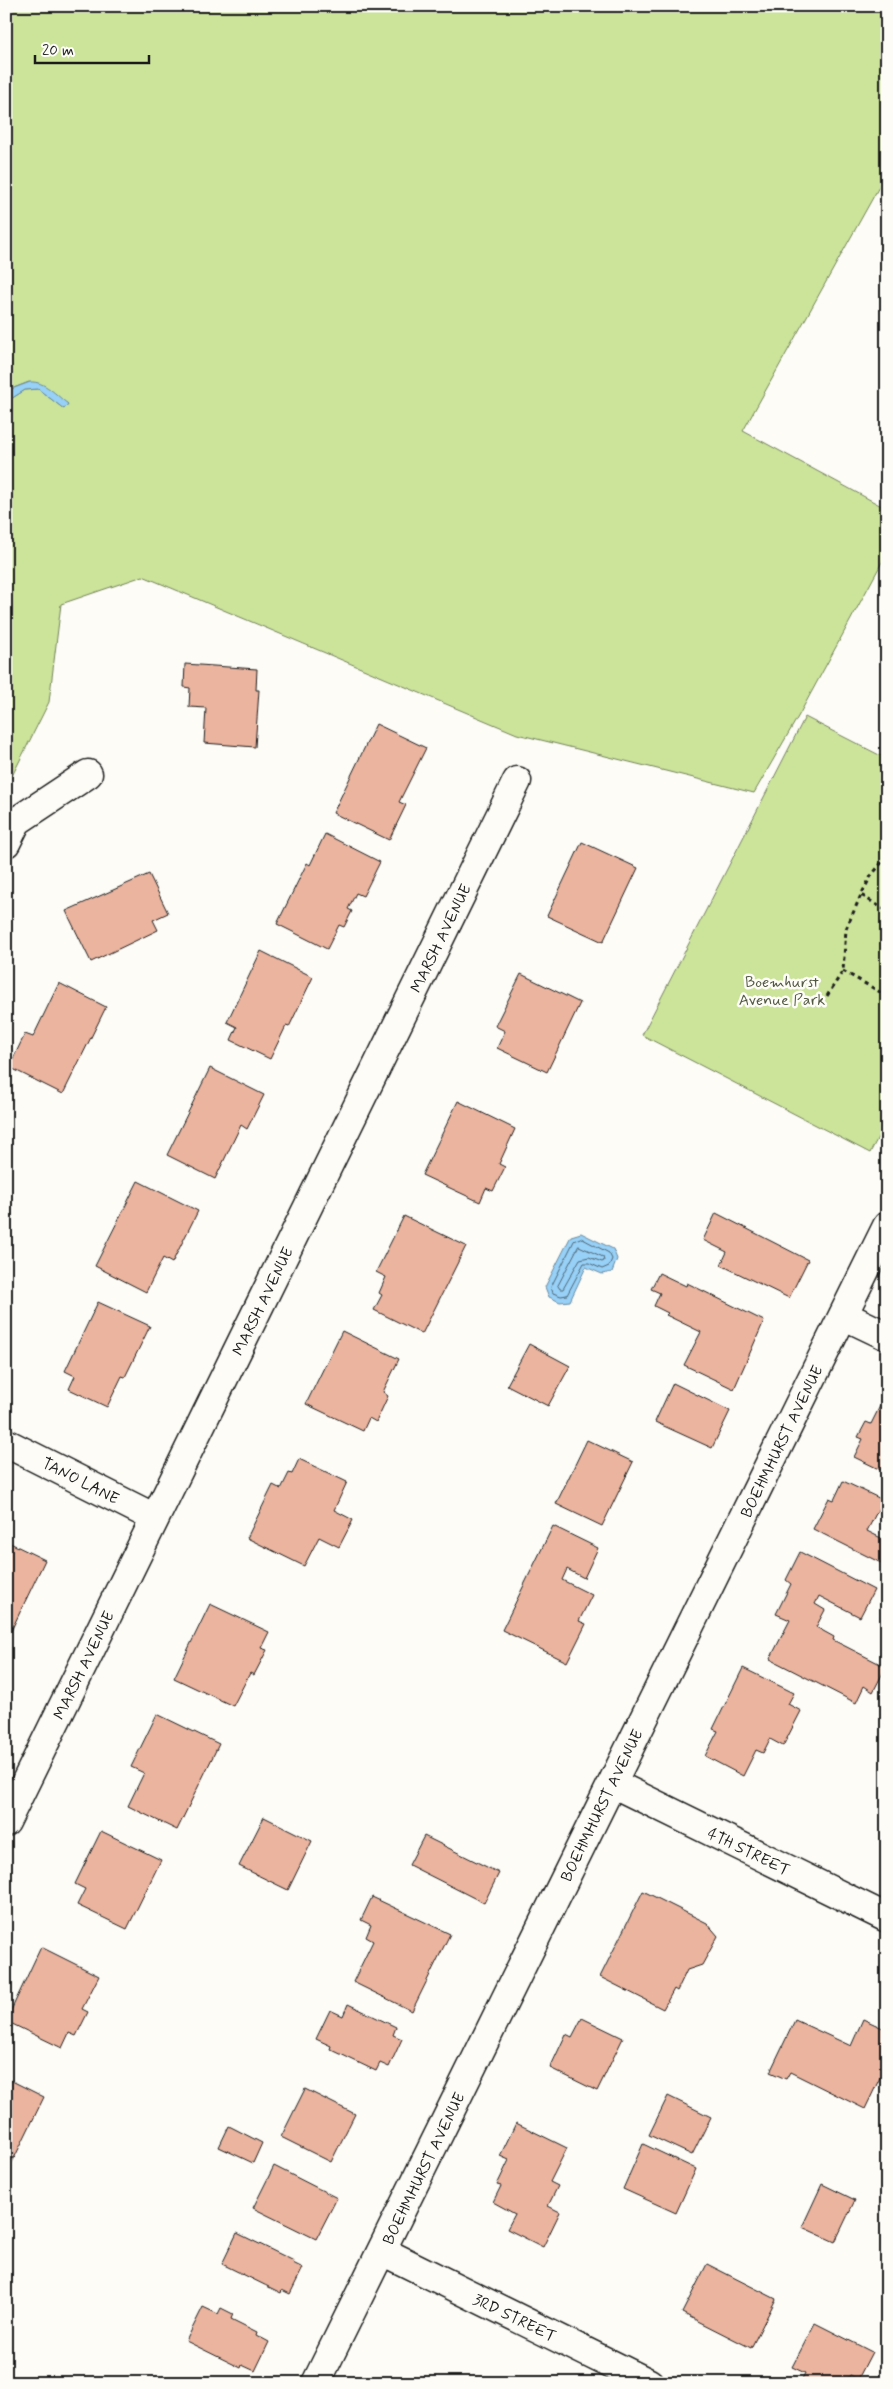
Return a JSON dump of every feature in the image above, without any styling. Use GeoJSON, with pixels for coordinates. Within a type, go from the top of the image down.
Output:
{"type":"FeatureCollection","features":[{"type":"Feature","properties":{"kind":"street"},"geometry":{"type":"LineString","coordinates":[[6,843],[17,821],[88,774]]}},
{"type":"Feature","properties":{"kind":"street","name":"MARSH AVENUE"},"geometry":{"type":"LineString","coordinates":[[6,1822],[518,781]]}},
{"type":"Feature","properties":{"kind":"street","name":"BOEHMHURST AVENUE"},"geometry":{"type":"LineString","coordinates":[[316,2383],[887,1226]]}},
{"type":"Feature","properties":{"kind":"street"},"geometry":{"type":"LineString","coordinates":[[844,1315],[887,1336]]}},
{"type":"Feature","properties":{"kind":"street","name":"TANO LANE"},"geometry":{"type":"LineString","coordinates":[[6,1443],[155,1518]]}},
{"type":"Feature","properties":{"kind":"street","name":"4TH STREET"},"geometry":{"type":"LineString","coordinates":[[612,1784],[887,1918]]}},
{"type":"Feature","properties":{"kind":"street","name":"3RD STREET"},"geometry":{"type":"LineString","coordinates":[[382,2251],[649,2383]]}},
{"type":"Feature","properties":{"kind":"path"},"geometry":{"type":"LineString","coordinates":[[827,996],[843,971],[846,929],[871,876],[887,856]]}},
{"type":"Feature","properties":{"kind":"path"},"geometry":{"type":"LineString","coordinates":[[861,895],[887,911]]}},
{"type":"Feature","properties":{"kind":"path"},"geometry":{"type":"LineString","coordinates":[[843,971],[887,996]]}},
{"type":"Feature","properties":{"kind":"green space"},"geometry":{"type":"Polygon","coordinates":[[[6,6],[887,6],[887,176],[885,176],[743,431],[887,509],[887,553],[799,715],[754,793],[517,734],[143,576],[61,604],[49,702],[6,788],[6,402],[25,390],[38,389],[64,409],[68,404],[29,382],[6,391],[6,6]]]}},
{"type":"Feature","properties":{"kind":"green space","name":"Boemhurst Avenue Park"},"geometry":{"type":"Polygon","coordinates":[[[805,717],[887,759],[887,1120],[870,1153],[642,1035],[805,717]]]}},
{"type":"Feature","properties":{"kind":"water"},"geometry":{"type":"Polygon","coordinates":[[[30,382],[45,386],[68,404],[64,409],[38,389],[25,390],[6,402],[6,391],[30,382]]]}},
{"type":"Feature","properties":{"kind":"water"},"geometry":{"type":"Polygon","coordinates":[[[581,1233],[613,1249],[617,1259],[612,1272],[602,1274],[586,1267],[570,1301],[560,1302],[549,1297],[545,1287],[571,1236],[581,1233]]]}},
{"type":"Feature","properties":{"kind":"building"},"geometry":{"type":"Polygon","coordinates":[[[185,664],[257,669],[256,690],[259,690],[255,747],[204,743],[206,708],[189,707],[190,688],[184,687],[185,664]]]}},
{"type":"Feature","properties":{"kind":"building"},"geometry":{"type":"Polygon","coordinates":[[[376,724],[426,748],[399,802],[406,805],[389,840],[333,813],[376,724]]]}},
{"type":"Feature","properties":{"kind":"building"},"geometry":{"type":"Polygon","coordinates":[[[325,834],[380,862],[363,896],[356,893],[348,909],[352,911],[344,927],[339,925],[327,949],[277,924],[307,863],[310,865],[325,834]]]}},
{"type":"Feature","properties":{"kind":"building"},"geometry":{"type":"Polygon","coordinates":[[[582,842],[638,868],[603,942],[547,916],[582,842]]]}},
{"type":"Feature","properties":{"kind":"building"},"geometry":{"type":"Polygon","coordinates":[[[149,874],[168,913],[153,920],[158,930],[91,962],[66,911],[149,874]]]}},
{"type":"Feature","properties":{"kind":"building"},"geometry":{"type":"Polygon","coordinates":[[[261,951],[313,977],[289,1027],[286,1026],[270,1059],[231,1040],[237,1027],[227,1022],[261,951]]]}},
{"type":"Feature","properties":{"kind":"building"},"geometry":{"type":"Polygon","coordinates":[[[521,974],[580,1003],[547,1072],[497,1048],[505,1031],[495,1026],[521,974]]]}},
{"type":"Feature","properties":{"kind":"building"},"geometry":{"type":"Polygon","coordinates":[[[59,983],[106,1007],[63,1094],[9,1067],[25,1034],[33,1037],[59,983]]]}},
{"type":"Feature","properties":{"kind":"building"},"geometry":{"type":"Polygon","coordinates":[[[210,1068],[264,1095],[247,1129],[241,1125],[215,1179],[167,1155],[210,1068]]]}},
{"type":"Feature","properties":{"kind":"building"},"geometry":{"type":"Polygon","coordinates":[[[458,1101],[515,1129],[499,1164],[505,1167],[493,1191],[486,1188],[480,1202],[422,1175],[458,1101]]]}},
{"type":"Feature","properties":{"kind":"building"},"geometry":{"type":"Polygon","coordinates":[[[138,1181],[198,1211],[172,1263],[163,1258],[146,1292],[95,1266],[138,1181]]]}},
{"type":"Feature","properties":{"kind":"building"},"geometry":{"type":"Polygon","coordinates":[[[716,1213],[808,1260],[789,1298],[721,1265],[727,1252],[703,1240],[716,1213]]]}},
{"type":"Feature","properties":{"kind":"building"},"geometry":{"type":"Polygon","coordinates":[[[404,1216],[466,1246],[422,1334],[374,1310],[382,1295],[379,1293],[386,1277],[376,1272],[404,1216]]]}},
{"type":"Feature","properties":{"kind":"building"},"geometry":{"type":"Polygon","coordinates":[[[659,1273],[686,1286],[687,1283],[764,1321],[734,1389],[684,1365],[701,1332],[666,1315],[668,1313],[654,1306],[660,1293],[651,1289],[659,1273]]]}},
{"type":"Feature","properties":{"kind":"building"},"geometry":{"type":"Polygon","coordinates":[[[98,1302],[150,1326],[125,1377],[122,1376],[107,1407],[69,1389],[75,1376],[65,1371],[98,1302]]]}},
{"type":"Feature","properties":{"kind":"building"},"geometry":{"type":"Polygon","coordinates":[[[342,1331],[399,1359],[383,1392],[388,1396],[376,1422],[369,1418],[363,1431],[306,1404],[342,1331]]]}},
{"type":"Feature","properties":{"kind":"building"},"geometry":{"type":"Polygon","coordinates":[[[529,1344],[570,1366],[548,1406],[507,1385],[529,1344]]]}},
{"type":"Feature","properties":{"kind":"building"},"geometry":{"type":"Polygon","coordinates":[[[673,1383],[730,1411],[712,1448],[655,1422],[673,1383]]]}},
{"type":"Feature","properties":{"kind":"building"},"geometry":{"type":"Polygon","coordinates":[[[880,1406],[887,1409],[887,1473],[854,1457],[863,1439],[858,1437],[866,1422],[871,1424],[880,1406]]]}},
{"type":"Feature","properties":{"kind":"building"},"geometry":{"type":"Polygon","coordinates":[[[587,1440],[633,1462],[602,1526],[556,1504],[587,1440]]]}},
{"type":"Feature","properties":{"kind":"building"},"geometry":{"type":"Polygon","coordinates":[[[299,1459],[347,1482],[334,1510],[353,1520],[339,1547],[319,1537],[304,1566],[247,1538],[273,1485],[281,1489],[289,1473],[292,1474],[299,1459]]]}},
{"type":"Feature","properties":{"kind":"building"},"geometry":{"type":"Polygon","coordinates":[[[843,1481],[883,1500],[867,1531],[887,1541],[887,1551],[881,1563],[813,1529],[829,1498],[834,1500],[843,1481]]]}},
{"type":"Feature","properties":{"kind":"building"},"geometry":{"type":"Polygon","coordinates":[[[553,1526],[598,1548],[584,1578],[567,1569],[562,1580],[592,1595],[579,1621],[586,1624],[567,1662],[502,1630],[553,1526]]]}},
{"type":"Feature","properties":{"kind":"building"},"geometry":{"type":"Polygon","coordinates":[[[6,1541],[45,1560],[10,1633],[6,1631],[6,1541]]]}},
{"type":"Feature","properties":{"kind":"building"},"geometry":{"type":"Polygon","coordinates":[[[800,1552],[874,1590],[860,1617],[819,1596],[815,1604],[825,1610],[816,1627],[834,1637],[833,1640],[886,1667],[873,1692],[864,1686],[856,1703],[770,1659],[790,1620],[776,1614],[791,1584],[786,1580],[800,1552]]]}},
{"type":"Feature","properties":{"kind":"building"},"geometry":{"type":"Polygon","coordinates":[[[210,1604],[269,1632],[261,1648],[267,1650],[254,1675],[250,1673],[233,1706],[174,1678],[210,1604]]]}},
{"type":"Feature","properties":{"kind":"building"},"geometry":{"type":"Polygon","coordinates":[[[743,1668],[794,1693],[788,1704],[801,1711],[783,1746],[770,1739],[763,1753],[756,1750],[743,1776],[705,1756],[718,1731],[713,1729],[743,1668]]]}},
{"type":"Feature","properties":{"kind":"building"},"geometry":{"type":"Polygon","coordinates":[[[157,1714],[219,1744],[177,1830],[128,1806],[144,1773],[131,1767],[157,1714]]]}},
{"type":"Feature","properties":{"kind":"building"},"geometry":{"type":"Polygon","coordinates":[[[264,1817],[312,1841],[288,1890],[239,1866],[264,1817]]]}},
{"type":"Feature","properties":{"kind":"building"},"geometry":{"type":"Polygon","coordinates":[[[101,1831],[161,1860],[127,1929],[77,1905],[85,1889],[75,1884],[101,1831]]]}},
{"type":"Feature","properties":{"kind":"building"},"geometry":{"type":"Polygon","coordinates":[[[424,1836],[499,1873],[484,1903],[409,1865],[424,1836]]]}},
{"type":"Feature","properties":{"kind":"building"},"geometry":{"type":"Polygon","coordinates":[[[643,1891],[707,1923],[718,1936],[702,1965],[687,1970],[677,1991],[674,1989],[663,2009],[600,1977],[643,1891]]]}},
{"type":"Feature","properties":{"kind":"building"},"geometry":{"type":"Polygon","coordinates":[[[372,1897],[450,1934],[412,2011],[353,1982],[373,1941],[366,1937],[371,1925],[361,1920],[372,1897]]]}},
{"type":"Feature","properties":{"kind":"building"},"geometry":{"type":"Polygon","coordinates":[[[41,1947],[99,1976],[82,2009],[88,2012],[76,2036],[69,2033],[62,2048],[6,2021],[41,1947]]]}},
{"type":"Feature","properties":{"kind":"building"},"geometry":{"type":"Polygon","coordinates":[[[348,2004],[396,2027],[393,2035],[402,2039],[389,2067],[380,2063],[376,2071],[330,2049],[331,2046],[316,2039],[330,2010],[343,2016],[348,2004]]]}},
{"type":"Feature","properties":{"kind":"building"},"geometry":{"type":"Polygon","coordinates":[[[582,2018],[623,2038],[597,2091],[550,2068],[566,2034],[572,2037],[582,2018]]]}},
{"type":"Feature","properties":{"kind":"building"},"geometry":{"type":"Polygon","coordinates":[[[863,2019],[887,2030],[887,2063],[865,2109],[790,2072],[786,2079],[770,2072],[795,2020],[851,2046],[863,2019]]]}},
{"type":"Feature","properties":{"kind":"building"},"geometry":{"type":"Polygon","coordinates":[[[6,2078],[44,2097],[6,2175],[6,2078]]]}},
{"type":"Feature","properties":{"kind":"building"},"geometry":{"type":"Polygon","coordinates":[[[305,2089],[355,2114],[331,2162],[281,2137],[305,2089]]]}},
{"type":"Feature","properties":{"kind":"building"},"geometry":{"type":"Polygon","coordinates":[[[668,2096],[711,2117],[692,2155],[649,2135],[668,2096]]]}},
{"type":"Feature","properties":{"kind":"building"},"geometry":{"type":"Polygon","coordinates":[[[516,2123],[567,2148],[550,2182],[558,2186],[548,2206],[560,2212],[543,2247],[507,2229],[515,2214],[493,2202],[501,2186],[497,2185],[509,2160],[500,2156],[516,2123]]]}},
{"type":"Feature","properties":{"kind":"building"},"geometry":{"type":"Polygon","coordinates":[[[229,2126],[262,2143],[253,2163],[219,2147],[229,2126]]]}},
{"type":"Feature","properties":{"kind":"building"},"geometry":{"type":"Polygon","coordinates":[[[643,2144],[696,2169],[676,2213],[623,2189],[643,2144]]]}},
{"type":"Feature","properties":{"kind":"building"},"geometry":{"type":"Polygon","coordinates":[[[274,2166],[337,2198],[316,2239],[253,2208],[274,2166]]]}},
{"type":"Feature","properties":{"kind":"building"},"geometry":{"type":"Polygon","coordinates":[[[822,2184],[855,2200],[835,2242],[802,2227],[822,2184]]]}},
{"type":"Feature","properties":{"kind":"building"},"geometry":{"type":"Polygon","coordinates":[[[237,2233],[294,2261],[293,2263],[303,2268],[290,2294],[282,2290],[281,2293],[222,2264],[237,2233]]]}},
{"type":"Feature","properties":{"kind":"building"},"geometry":{"type":"Polygon","coordinates":[[[707,2264],[776,2299],[751,2348],[682,2313],[707,2264]]]}},
{"type":"Feature","properties":{"kind":"building"},"geometry":{"type":"Polygon","coordinates":[[[203,2307],[218,2314],[221,2308],[233,2314],[231,2319],[257,2332],[256,2335],[269,2342],[255,2371],[242,2365],[241,2368],[186,2341],[203,2307]]]}},
{"type":"Feature","properties":{"kind":"building"},"geometry":{"type":"Polygon","coordinates":[[[815,2323],[872,2352],[858,2379],[850,2375],[846,2383],[801,2381],[805,2373],[792,2367],[815,2323]]]}}]}
